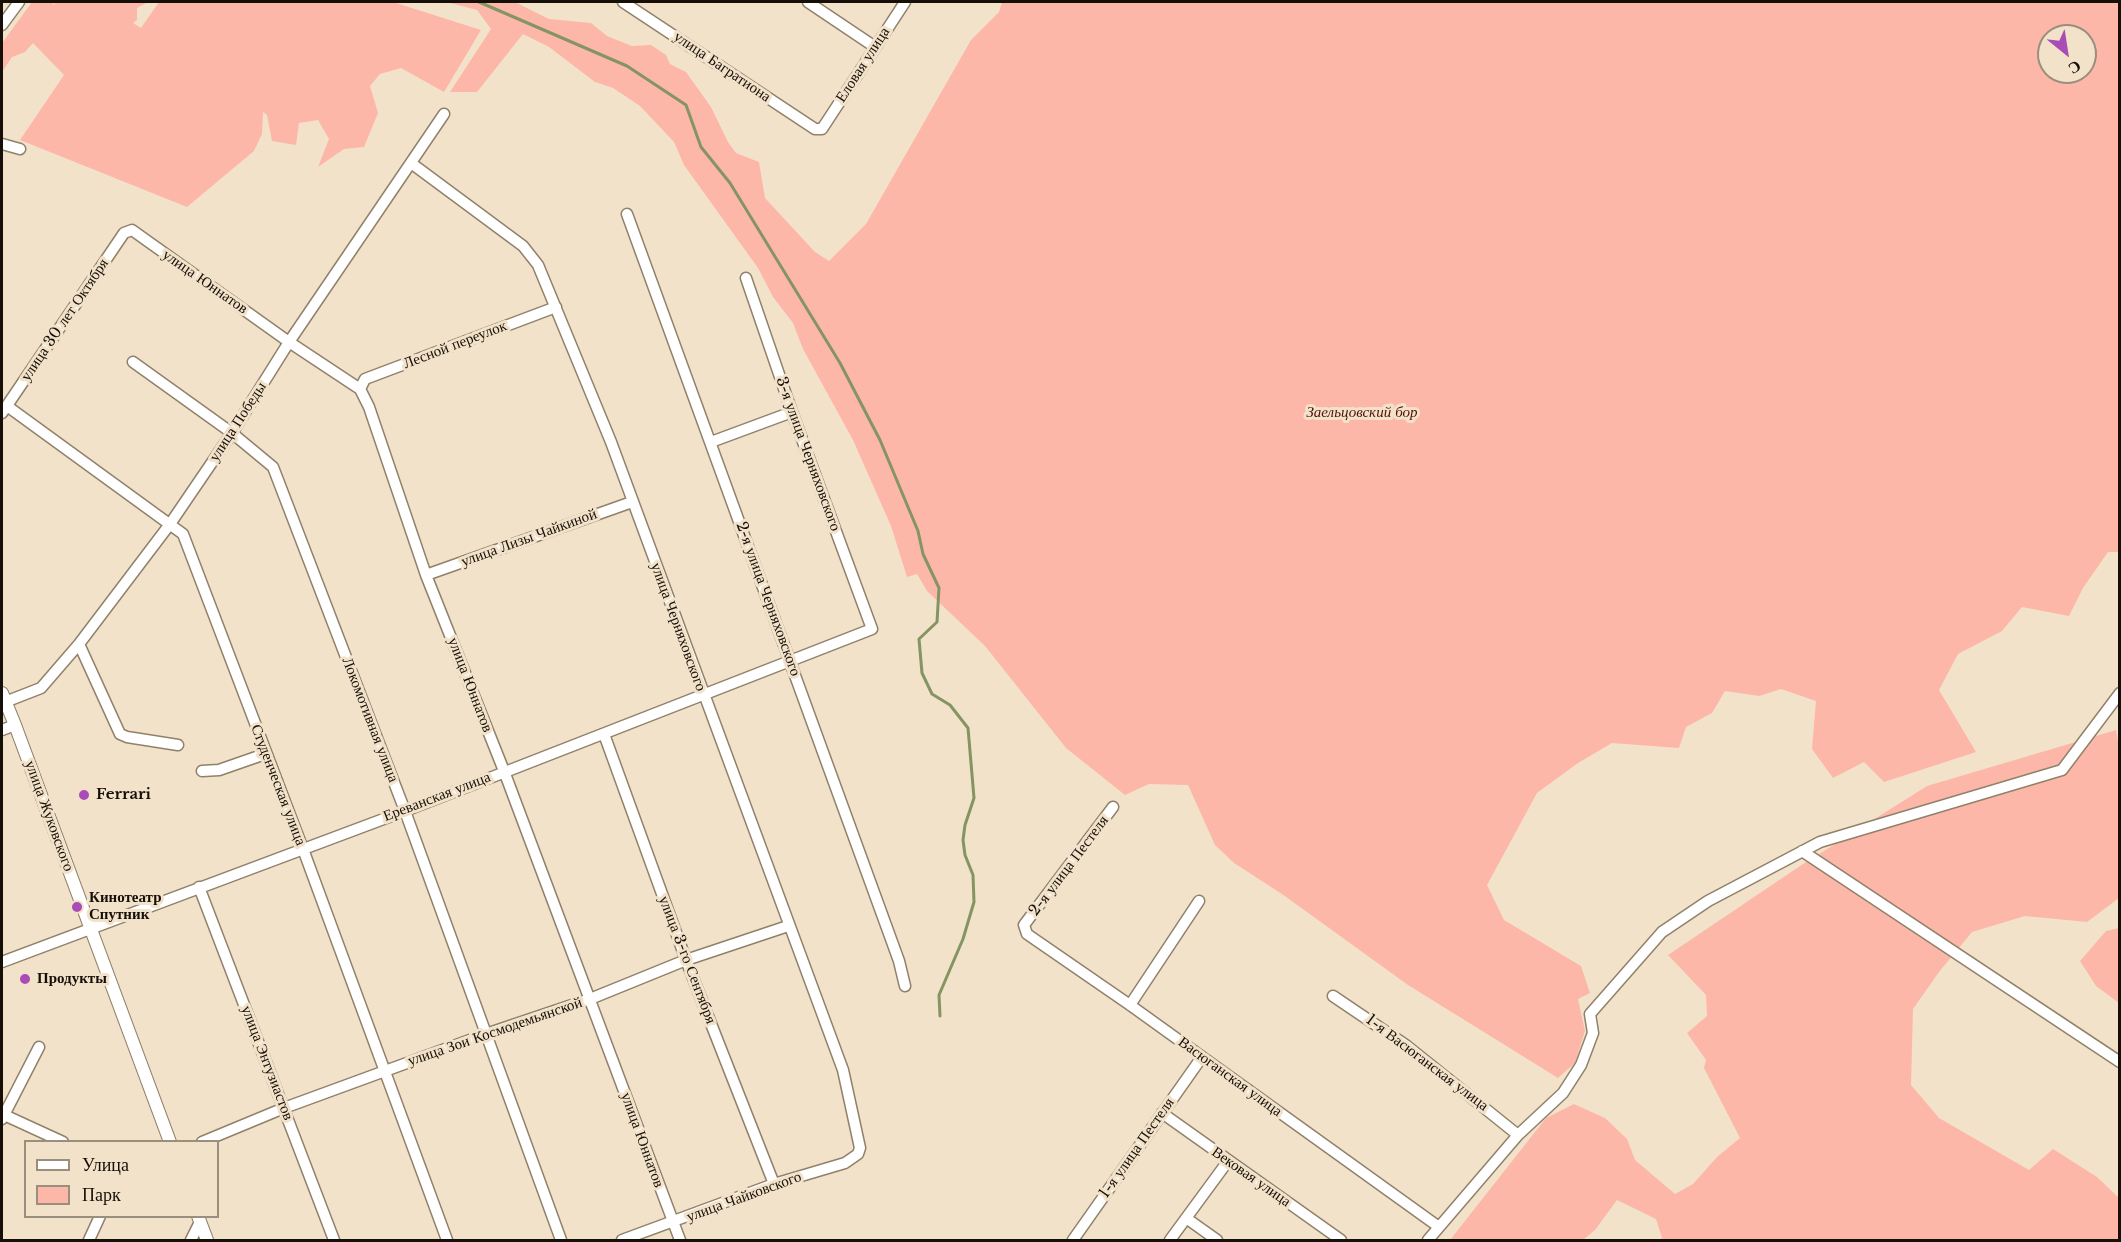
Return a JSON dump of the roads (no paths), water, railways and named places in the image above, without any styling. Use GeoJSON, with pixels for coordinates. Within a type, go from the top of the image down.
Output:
{"type":"FeatureCollection","features":[{"type":"Feature","properties":{"kind":"main road","name":"улица Жуковского"},"geometry":{"type":"LineString","coordinates":[[3,698],[169,1140]]}},
{"type":"Feature","properties":{"kind":"main road"},"geometry":{"type":"LineString","coordinates":[[199,1219],[207,1240]]}},
{"type":"Feature","properties":{"kind":"street"},"geometry":{"type":"LineString","coordinates":[[2,25],[19,2]]}},
{"type":"Feature","properties":{"kind":"street","name":"улица Багратиона"},"geometry":{"type":"LineString","coordinates":[[623,2],[815,129],[822,129]]}},
{"type":"Feature","properties":{"kind":"street"},"geometry":{"type":"LineString","coordinates":[[808,2],[875,47]]}},
{"type":"Feature","properties":{"kind":"street","name":"Еловая улица"},"geometry":{"type":"LineString","coordinates":[[822,129],[905,2]]}},
{"type":"Feature","properties":{"kind":"street","name":"улица Победы"},"geometry":{"type":"LineString","coordinates":[[3,698],[41,688],[79,644],[170,524],[232,434],[289,342],[444,114]]}},
{"type":"Feature","properties":{"kind":"street"},"geometry":{"type":"LineString","coordinates":[[2,144],[21,148]]}},
{"type":"Feature","properties":{"kind":"street","name":"улица Черняховского"},"geometry":{"type":"LineString","coordinates":[[411,163],[523,246],[538,265],[610,442],[843,1070],[860,1148]]}},
{"type":"Feature","properties":{"kind":"street","name":"2-я улица Черняховского"},"geometry":{"type":"LineString","coordinates":[[627,214],[791,662],[906,986]]}},
{"type":"Feature","properties":{"kind":"street","name":"улица Юннатов"},"geometry":{"type":"LineString","coordinates":[[132,230],[289,342],[360,389],[369,407],[426,575],[504,771],[680,1240]]}},
{"type":"Feature","properties":{"kind":"street","name":"улица 30 лет Октября"},"geometry":{"type":"LineString","coordinates":[[4,410],[124,233],[132,230]]}},
{"type":"Feature","properties":{"kind":"street","name":"3-я улица Черняховского"},"geometry":{"type":"LineString","coordinates":[[746,278],[792,412],[872,630]]}},
{"type":"Feature","properties":{"kind":"street","name":"Лесной переулок"},"geometry":{"type":"LineString","coordinates":[[360,389],[365,379],[556,307]]}},
{"type":"Feature","properties":{"kind":"street","name":"Локомотивная улица"},"geometry":{"type":"LineString","coordinates":[[133,362],[273,467],[405,811],[561,1240]]}},
{"type":"Feature","properties":{"kind":"street","name":"Студенческая улица"},"geometry":{"type":"LineString","coordinates":[[4,410],[183,534],[303,849],[447,1240]]}},
{"type":"Feature","properties":{"kind":"street"},"geometry":{"type":"LineString","coordinates":[[711,442],[792,412]]}},
{"type":"Feature","properties":{"kind":"street","name":"улица Лизы Чайкиной"},"geometry":{"type":"LineString","coordinates":[[426,575],[632,502]]}},
{"type":"Feature","properties":{"kind":"street","name":"Ереванская улица"},"geometry":{"type":"LineString","coordinates":[[2,962],[405,811],[872,630]]}},
{"type":"Feature","properties":{"kind":"street"},"geometry":{"type":"LineString","coordinates":[[79,644],[120,734],[178,745]]}},
{"type":"Feature","properties":{"kind":"street"},"geometry":{"type":"LineString","coordinates":[[1428,1240],[1518,1134],[1563,1093],[1581,1065],[1593,1033],[1590,1014],[1662,932],[1708,901],[1820,842],[2062,770],[2120,693]]}},
{"type":"Feature","properties":{"kind":"street"},"geometry":{"type":"LineString","coordinates":[[2,730],[15,725]]}},
{"type":"Feature","properties":{"kind":"street","name":"улица 3-го Сентября"},"geometry":{"type":"LineString","coordinates":[[604,734],[686,960],[774,1184]]}},
{"type":"Feature","properties":{"kind":"street"},"geometry":{"type":"LineString","coordinates":[[202,771],[219,770],[265,753]]}},
{"type":"Feature","properties":{"kind":"street","name":"2-я улица Пестеля"},"geometry":{"type":"LineString","coordinates":[[1024,926],[1113,807]]}},
{"type":"Feature","properties":{"kind":"street"},"geometry":{"type":"LineString","coordinates":[[1802,851],[2120,1062]]}},
{"type":"Feature","properties":{"kind":"street","name":"улица Энтузиастов"},"geometry":{"type":"LineString","coordinates":[[199,887],[334,1240]]}},
{"type":"Feature","properties":{"kind":"street"},"geometry":{"type":"LineString","coordinates":[[1130,1005],[1199,901]]}},
{"type":"Feature","properties":{"kind":"street","name":"улица Зои Космодемьянской"},"geometry":{"type":"LineString","coordinates":[[207,1140],[285,1108],[486,1034],[590,999],[686,960],[788,926]]}},
{"type":"Feature","properties":{"kind":"street","name":"Васюганская улица"},"geometry":{"type":"LineString","coordinates":[[1024,926],[1027,934],[1130,1005],[1439,1227]]}},
{"type":"Feature","properties":{"kind":"street","name":"1-я Васюганская улица"},"geometry":{"type":"LineString","coordinates":[[1333,996],[1407,1046],[1518,1134]]}},
{"type":"Feature","properties":{"kind":"street"},"geometry":{"type":"LineString","coordinates":[[39,1047],[2,1116],[58,1140]]}},
{"type":"Feature","properties":{"kind":"street","name":"1-я улица Пестеля"},"geometry":{"type":"LineString","coordinates":[[1073,1240],[1202,1057]]}},
{"type":"Feature","properties":{"kind":"street","name":"Вековая улица"},"geometry":{"type":"LineString","coordinates":[[1162,1113],[1341,1240]]}},
{"type":"Feature","properties":{"kind":"street","name":"улица Чайковского"},"geometry":{"type":"LineString","coordinates":[[622,1240],[774,1184],[845,1163],[858,1154],[860,1148]]}},
{"type":"Feature","properties":{"kind":"street"},"geometry":{"type":"LineString","coordinates":[[1170,1240],[1228,1161]]}},
{"type":"Feature","properties":{"kind":"street"},"geometry":{"type":"LineString","coordinates":[[89,1240],[99,1218]]}},
{"type":"Feature","properties":{"kind":"street"},"geometry":{"type":"LineString","coordinates":[[1185,1218],[1216,1240]]}},
{"type":"Feature","properties":{"kind":"street"},"geometry":{"type":"LineString","coordinates":[[191,1240],[199,1219]]}},
{"type":"Feature","properties":{"kind":"waterway"},"geometry":{"type":"LineString","coordinates":[[479,2],[627,66],[686,105],[701,147],[730,183],[840,363],[880,440],[918,531],[923,554],[939,588],[937,622],[919,639],[922,673],[932,694],[950,705],[968,728],[974,798],[965,825],[963,840],[965,855],[973,875],[974,902],[963,939],[939,995],[940,1016]]}},
{"type":"Feature","properties":{"kind":"place","name":"Ferrari"},"geometry":{"type":"Point","coordinates":[84,795]}},
{"type":"Feature","properties":{"kind":"place","name":"Кинотеатр Спутник"},"geometry":{"type":"Point","coordinates":[77,907]}},
{"type":"Feature","properties":{"kind":"place","name":"Продукты"},"geometry":{"type":"Point","coordinates":[25,979]}},
{"type":"Feature","properties":{"kind":"park label","name":"Заельцовский бор"},"geometry":{"type":"Point","coordinates":[1362,413]}}]}
